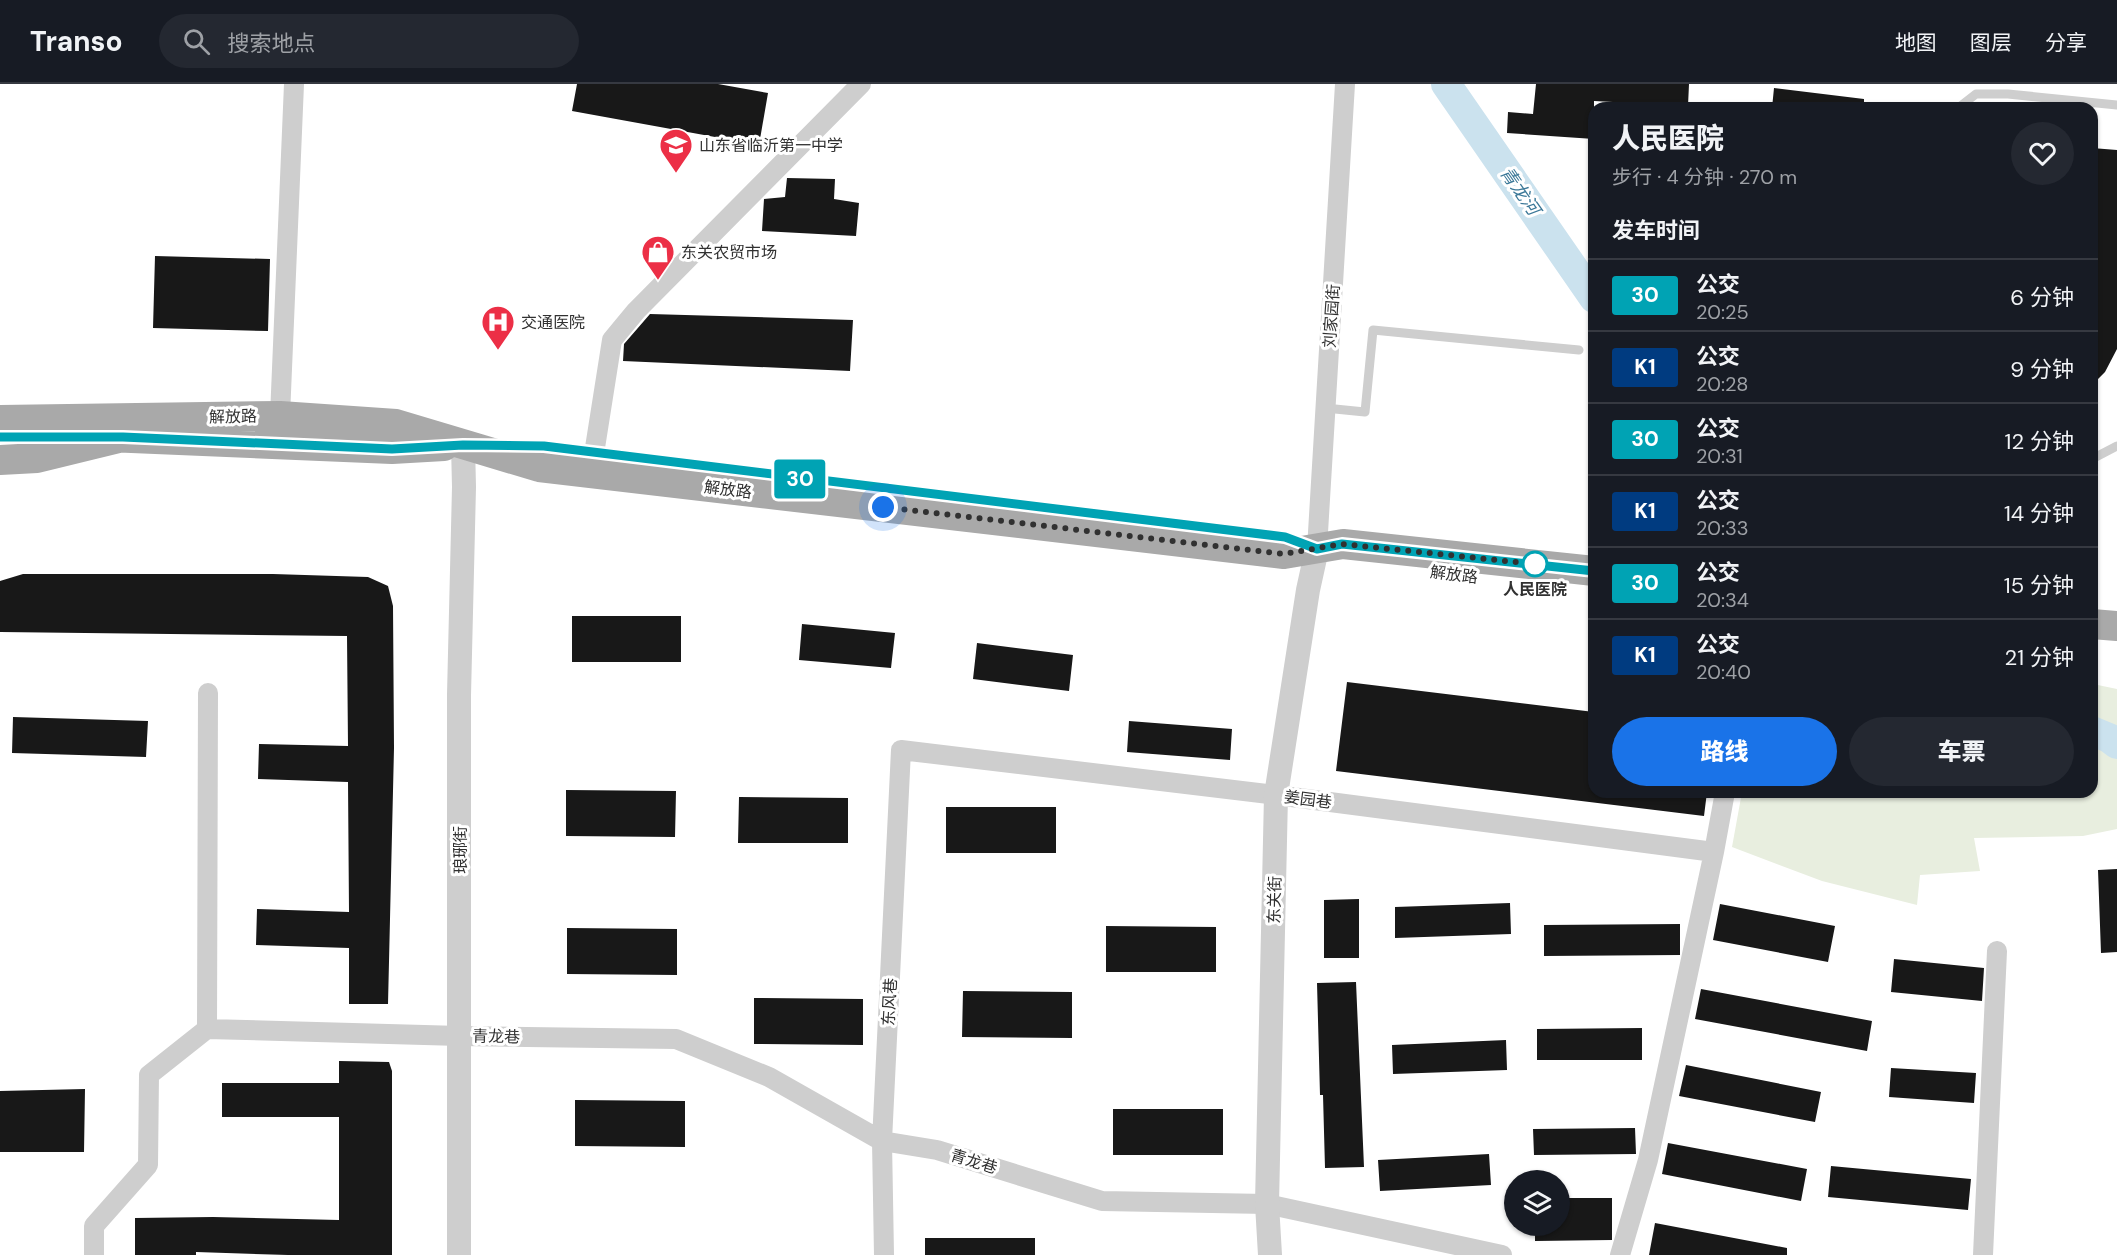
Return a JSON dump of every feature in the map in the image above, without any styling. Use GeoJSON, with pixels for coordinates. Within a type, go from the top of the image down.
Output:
{"type":"FeatureCollection","features":[{"type":"Feature","properties":{"kind":"main road"},"geometry":{"type":"LineString","coordinates":[[0,410],[64,418]]}},
{"type":"Feature","properties":{"kind":"main road","name":"解放路"},"geometry":{"type":"LineString","coordinates":[[0,420],[280,416],[396,424],[539,467],[1284,554],[1342,544],[1588,570]]}},
{"type":"Feature","properties":{"kind":"main road","name":"解放路"},"geometry":{"type":"LineString","coordinates":[[0,437],[123,437],[392,449],[463,445],[544,446],[594,454],[1285,537],[1341,561],[1588,589]]}},
{"type":"Feature","properties":{"kind":"main road"},"geometry":{"type":"LineString","coordinates":[[0,460],[37,458],[123,437]]}},
{"type":"Feature","properties":{"kind":"street"},"geometry":{"type":"LineString","coordinates":[[280,416],[294,84]]}},
{"type":"Feature","properties":{"kind":"street"},"geometry":{"type":"LineString","coordinates":[[594,454],[612,340],[636,311],[861,84]]}},
{"type":"Feature","properties":{"kind":"street","name":"刘家园街"},"geometry":{"type":"LineString","coordinates":[[1317,549],[1345,84]]}},
{"type":"Feature","properties":{"kind":"street","name":"琅琊街"},"geometry":{"type":"LineString","coordinates":[[459,1255],[459,695],[463,445]]}},
{"type":"Feature","properties":{"kind":"street","name":"东关街"},"geometry":{"type":"LineString","coordinates":[[1270,1255],[1267,1204],[1276,795],[1308,590],[1317,549]]}},
{"type":"Feature","properties":{"kind":"street"},"geometry":{"type":"LineString","coordinates":[[94,1255],[94,1226],[148,1165],[149,1075],[207,1029],[208,693]]}},
{"type":"Feature","properties":{"kind":"street","name":"姜园巷"},"geometry":{"type":"LineString","coordinates":[[901,750],[1276,795],[1714,852]]}},
{"type":"Feature","properties":{"kind":"street","name":"东风巷"},"geometry":{"type":"LineString","coordinates":[[884,1255],[882,1141],[901,750]]}},
{"type":"Feature","properties":{"kind":"street"},"geometry":{"type":"LineString","coordinates":[[1620,1255],[1648,1160],[1724,798]]}},
{"type":"Feature","properties":{"kind":"street"},"geometry":{"type":"LineString","coordinates":[[1983,1255],[1997,951]]}},
{"type":"Feature","properties":{"kind":"street","name":"青龙巷"},"geometry":{"type":"LineString","coordinates":[[207,1029],[676,1039],[769,1077],[882,1141],[937,1150],[1102,1201],[1267,1204],[1502,1255]]}},
{"type":"Feature","properties":{"kind":"lane"},"geometry":{"type":"LineString","coordinates":[[1966,102],[1976,94],[2008,94],[2087,102]]}},
{"type":"Feature","properties":{"kind":"lane"},"geometry":{"type":"LineString","coordinates":[[2098,103],[2117,105]]}},
{"type":"Feature","properties":{"kind":"lane"},"geometry":{"type":"LineString","coordinates":[[1325,408],[1365,412],[1373,330],[1579,350]]}},
{"type":"Feature","properties":{"kind":"lane"},"geometry":{"type":"LineString","coordinates":[[2098,456],[2117,446]]}},
{"type":"Feature","properties":{"kind":"green space"},"geometry":{"type":"Polygon","coordinates":[[[2098,685],[2117,689],[2117,829],[2083,836],[1974,838],[1980,871],[1920,875],[1917,905],[1822,881],[1732,847],[1741,798],[2098,798],[2098,685]]]}},
{"type":"Feature","properties":{"kind":"building"},"geometry":{"type":"Polygon","coordinates":[[[577,84],[718,84],[768,93],[759,145],[572,111],[577,84]]]}},
{"type":"Feature","properties":{"kind":"building"},"geometry":{"type":"Polygon","coordinates":[[[1536,84],[1689,84],[1688,102],[1588,102],[1588,139],[1507,133],[1508,112],[1533,114],[1536,84]]]}},
{"type":"Feature","properties":{"kind":"building"},"geometry":{"type":"Polygon","coordinates":[[[1774,88],[1864,99],[1864,102],[1773,102],[1774,88]]]}},
{"type":"Feature","properties":{"kind":"building"},"geometry":{"type":"Polygon","coordinates":[[[2098,148],[2117,150],[2117,349],[2105,372],[2098,379],[2098,148]]]}},
{"type":"Feature","properties":{"kind":"building"},"geometry":{"type":"Polygon","coordinates":[[[787,178],[835,179],[834,199],[859,203],[856,236],[762,231],[764,199],[785,197],[787,178]]]}},
{"type":"Feature","properties":{"kind":"building"},"geometry":{"type":"Polygon","coordinates":[[[155,256],[270,259],[268,331],[153,328],[155,256]]]}},
{"type":"Feature","properties":{"kind":"building"},"geometry":{"type":"Polygon","coordinates":[[[650,314],[853,320],[850,371],[623,361],[624,344],[650,314]]]}},
{"type":"Feature","properties":{"kind":"building"},"geometry":{"type":"Polygon","coordinates":[[[23,574],[273,574],[368,577],[388,586],[393,606],[394,748],[388,1004],[349,1004],[349,948],[256,945],[257,909],[349,912],[348,782],[258,779],[259,744],[348,746],[347,636],[0,632],[0,581],[23,574]]]}},
{"type":"Feature","properties":{"kind":"building"},"geometry":{"type":"Polygon","coordinates":[[[572,616],[681,616],[681,662],[572,662],[572,616]]]}},
{"type":"Feature","properties":{"kind":"building"},"geometry":{"type":"Polygon","coordinates":[[[802,624],[895,633],[891,668],[799,660],[802,624]]]}},
{"type":"Feature","properties":{"kind":"building"},"geometry":{"type":"Polygon","coordinates":[[[977,643],[1073,655],[1069,691],[973,679],[977,643]]]}},
{"type":"Feature","properties":{"kind":"building"},"geometry":{"type":"Polygon","coordinates":[[[1347,682],[1588,711],[1588,798],[1706,798],[1704,816],[1336,771],[1347,682]]]}},
{"type":"Feature","properties":{"kind":"building"},"geometry":{"type":"Polygon","coordinates":[[[13,717],[148,721],[146,757],[12,753],[13,717]]]}},
{"type":"Feature","properties":{"kind":"building"},"geometry":{"type":"Polygon","coordinates":[[[1129,721],[1232,729],[1230,760],[1127,752],[1129,721]]]}},
{"type":"Feature","properties":{"kind":"building"},"geometry":{"type":"Polygon","coordinates":[[[566,790],[676,791],[675,837],[566,836],[566,790]]]}},
{"type":"Feature","properties":{"kind":"building"},"geometry":{"type":"Polygon","coordinates":[[[739,797],[848,798],[848,843],[738,843],[739,797]]]}},
{"type":"Feature","properties":{"kind":"building"},"geometry":{"type":"Polygon","coordinates":[[[946,807],[1056,807],[1056,853],[946,853],[946,807]]]}},
{"type":"Feature","properties":{"kind":"building"},"geometry":{"type":"Polygon","coordinates":[[[2117,869],[2117,952],[2101,953],[2098,870],[2117,869]]]}},
{"type":"Feature","properties":{"kind":"building"},"geometry":{"type":"Polygon","coordinates":[[[1359,899],[1359,958],[1324,958],[1324,900],[1359,899]]]}},
{"type":"Feature","properties":{"kind":"building"},"geometry":{"type":"Polygon","coordinates":[[[1510,903],[1511,934],[1395,938],[1395,907],[1510,903]]]}},
{"type":"Feature","properties":{"kind":"building"},"geometry":{"type":"Polygon","coordinates":[[[1720,904],[1835,926],[1828,962],[1713,940],[1720,904]]]}},
{"type":"Feature","properties":{"kind":"building"},"geometry":{"type":"Polygon","coordinates":[[[1680,924],[1680,955],[1544,956],[1544,925],[1680,924]]]}},
{"type":"Feature","properties":{"kind":"building"},"geometry":{"type":"Polygon","coordinates":[[[1106,926],[1216,927],[1216,972],[1106,972],[1106,926]]]}},
{"type":"Feature","properties":{"kind":"building"},"geometry":{"type":"Polygon","coordinates":[[[567,928],[677,929],[677,975],[567,974],[567,928]]]}},
{"type":"Feature","properties":{"kind":"building"},"geometry":{"type":"Polygon","coordinates":[[[1894,959],[1984,968],[1982,1001],[1891,992],[1894,959]]]}},
{"type":"Feature","properties":{"kind":"building"},"geometry":{"type":"Polygon","coordinates":[[[1356,982],[1364,1167],[1325,1168],[1323,1095],[1320,1095],[1317,983],[1356,982]]]}},
{"type":"Feature","properties":{"kind":"building"},"geometry":{"type":"Polygon","coordinates":[[[1701,989],[1872,1021],[1867,1051],[1695,1019],[1701,989]]]}},
{"type":"Feature","properties":{"kind":"building"},"geometry":{"type":"Polygon","coordinates":[[[963,991],[1072,992],[1072,1038],[962,1037],[963,991]]]}},
{"type":"Feature","properties":{"kind":"building"},"geometry":{"type":"Polygon","coordinates":[[[754,998],[863,999],[863,1045],[754,1044],[754,998]]]}},
{"type":"Feature","properties":{"kind":"building"},"geometry":{"type":"Polygon","coordinates":[[[1642,1028],[1642,1060],[1537,1060],[1537,1029],[1642,1028]]]}},
{"type":"Feature","properties":{"kind":"building"},"geometry":{"type":"Polygon","coordinates":[[[1506,1040],[1507,1070],[1393,1074],[1392,1045],[1506,1040]]]}},
{"type":"Feature","properties":{"kind":"building"},"geometry":{"type":"Polygon","coordinates":[[[339,1061],[389,1062],[392,1071],[392,1255],[196,1252],[196,1255],[135,1255],[135,1218],[339,1220],[339,1117],[222,1117],[222,1083],[339,1083],[339,1061]]]}},
{"type":"Feature","properties":{"kind":"building"},"geometry":{"type":"Polygon","coordinates":[[[1686,1065],[1821,1092],[1815,1122],[1679,1096],[1686,1065]]]}},
{"type":"Feature","properties":{"kind":"building"},"geometry":{"type":"Polygon","coordinates":[[[1891,1068],[1976,1073],[1974,1103],[1889,1097],[1891,1068]]]}},
{"type":"Feature","properties":{"kind":"building"},"geometry":{"type":"Polygon","coordinates":[[[85,1089],[84,1152],[0,1152],[0,1091],[85,1089]]]}},
{"type":"Feature","properties":{"kind":"building"},"geometry":{"type":"Polygon","coordinates":[[[575,1100],[685,1101],[685,1147],[575,1146],[575,1100]]]}},
{"type":"Feature","properties":{"kind":"building"},"geometry":{"type":"Polygon","coordinates":[[[1113,1109],[1223,1109],[1223,1155],[1113,1155],[1113,1109]]]}},
{"type":"Feature","properties":{"kind":"building"},"geometry":{"type":"Polygon","coordinates":[[[1635,1128],[1636,1154],[1534,1155],[1533,1129],[1635,1128]]]}},
{"type":"Feature","properties":{"kind":"building"},"geometry":{"type":"Polygon","coordinates":[[[1668,1143],[1807,1169],[1801,1201],[1662,1174],[1668,1143]]]}},
{"type":"Feature","properties":{"kind":"building"},"geometry":{"type":"Polygon","coordinates":[[[1489,1154],[1491,1185],[1380,1191],[1378,1160],[1489,1154]]]}},
{"type":"Feature","properties":{"kind":"building"},"geometry":{"type":"Polygon","coordinates":[[[1831,1166],[1971,1179],[1968,1210],[1828,1197],[1831,1166]]]}},
{"type":"Feature","properties":{"kind":"building"},"geometry":{"type":"Polygon","coordinates":[[[1570,1198],[1612,1198],[1612,1240],[1535,1241],[1535,1236],[1570,1236],[1570,1198]]]}},
{"type":"Feature","properties":{"kind":"building"},"geometry":{"type":"Polygon","coordinates":[[[1655,1223],[1787,1248],[1787,1255],[1649,1255],[1655,1223]]]}},
{"type":"Feature","properties":{"kind":"building"},"geometry":{"type":"Polygon","coordinates":[[[925,1238],[1035,1238],[1035,1255],[925,1255],[925,1238]]]}},
{"type":"Feature","properties":{"kind":"waterway","name":"青龙河"},"geometry":{"type":"LineString","coordinates":[[1446,84],[1588,289]]}},
{"type":"Feature","properties":{"kind":"waterway","name":"青龙河"},"geometry":{"type":"LineString","coordinates":[[2098,733],[2117,744]]}},
{"type":"Feature","properties":{"kind":"bus line","name":"30"},"geometry":{"type":"LineString","coordinates":[[0,437],[123,437],[392,449],[463,445],[544,446],[594,454],[1285,537],[1317,549],[1342,544],[1588,570]]}},
{"type":"Feature","properties":{"kind":"place","name":"山东省临沂第一中学"},"geometry":{"type":"Point","coordinates":[676,174]}},
{"type":"Feature","properties":{"kind":"place","name":"东关农贸市场"},"geometry":{"type":"Point","coordinates":[658,281]}},
{"type":"Feature","properties":{"kind":"place","name":"交通医院"},"geometry":{"type":"Point","coordinates":[498,351]}},
{"type":"Feature","properties":{"kind":"place","name":"人民医院"},"geometry":{"type":"Point","coordinates":[1535,564]}},
{"type":"Feature","properties":{"kind":"route"},"geometry":{"type":"LineString","coordinates":[[883,507],[1284,554],[1342,544],[1535,564]]}}]}
